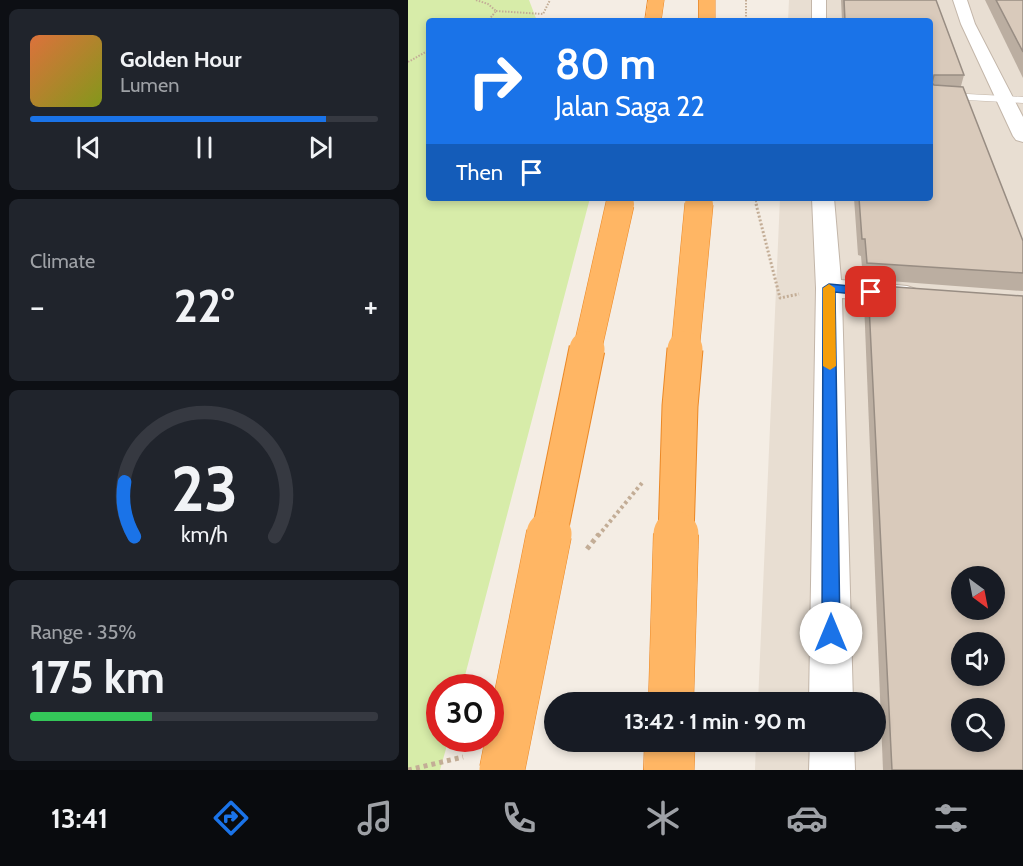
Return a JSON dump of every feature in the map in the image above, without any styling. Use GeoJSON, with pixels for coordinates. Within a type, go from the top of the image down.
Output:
{"type":"FeatureCollection","features":[{"type":"Feature","properties":{"kind":"highway"},"geometry":{"type":"LineString","coordinates":[[653,18],[656,0]]}},
{"type":"Feature","properties":{"kind":"highway"},"geometry":{"type":"LineString","coordinates":[[707,0],[707,18]]}},
{"type":"Feature","properties":{"kind":"highway"},"geometry":{"type":"LineString","coordinates":[[488,763],[575,404],[620,201]]}},
{"type":"Feature","properties":{"kind":"highway"},"geometry":{"type":"LineString","coordinates":[[671,692],[680,406],[700,201]]}},
{"type":"Feature","properties":{"kind":"highway"},"geometry":{"type":"LineString","coordinates":[[669,770],[670,752]]}},
{"type":"Feature","properties":{"kind":"street"},"geometry":{"type":"LineString","coordinates":[[819,0],[819,18]]}},
{"type":"Feature","properties":{"kind":"street"},"geometry":{"type":"LineString","coordinates":[[960,0],[968,24],[1015,100],[1023,136]]}},
{"type":"Feature","properties":{"kind":"street"},"geometry":{"type":"LineString","coordinates":[[823,201],[829,288],[831,692]]}},
{"type":"Feature","properties":{"kind":"street"},"geometry":{"type":"LineString","coordinates":[[829,288],[934,297]]}},
{"type":"Feature","properties":{"kind":"street"},"geometry":{"type":"LineString","coordinates":[[832,752],[832,770]]}},
{"type":"Feature","properties":{"kind":"lane"},"geometry":{"type":"LineString","coordinates":[[933,95],[1015,100]]}},
{"type":"Feature","properties":{"kind":"path"},"geometry":{"type":"LineString","coordinates":[[476,0],[488,4],[496,11],[543,14],[550,0]]}},
{"type":"Feature","properties":{"kind":"path"},"geometry":{"type":"LineString","coordinates":[[746,0],[746,18]]}},
{"type":"Feature","properties":{"kind":"path"},"geometry":{"type":"LineString","coordinates":[[490,18],[496,11]]}},
{"type":"Feature","properties":{"kind":"path"},"geometry":{"type":"LineString","coordinates":[[408,62],[426,52]]}},
{"type":"Feature","properties":{"kind":"path"},"geometry":{"type":"LineString","coordinates":[[756,201],[780,298],[829,288]]}},
{"type":"Feature","properties":{"kind":"path"},"geometry":{"type":"LineString","coordinates":[[580,557],[646,478]]}},
{"type":"Feature","properties":{"kind":"path"},"geometry":{"type":"LineString","coordinates":[[408,770],[488,763]]}},
{"type":"Feature","properties":{"kind":"shaded area"},"geometry":{"type":"Polygon","coordinates":[[[789,0],[1023,0],[1023,770],[755,770],[756,752],[886,752],[886,692],[758,692],[780,201],[933,201],[933,18],[788,18],[789,0]]]}},
{"type":"Feature","properties":{"kind":"green space"},"geometry":{"type":"Polygon","coordinates":[[[408,0],[529,0],[536,18],[426,18],[426,201],[589,201],[465,674],[426,674],[426,752],[445,752],[440,770],[408,770],[408,0]]]}},
{"type":"Feature","properties":{"kind":"building"},"geometry":{"type":"Polygon","coordinates":[[[844,0],[936,0],[964,75],[934,75],[933,79],[933,18],[845,18],[844,0]]]}},
{"type":"Feature","properties":{"kind":"building"},"geometry":{"type":"Polygon","coordinates":[[[996,0],[1023,0],[1023,52],[996,0]]]}},
{"type":"Feature","properties":{"kind":"building"},"geometry":{"type":"Polygon","coordinates":[[[933,84],[963,87],[1023,241],[1023,273],[867,263],[865,239],[862,239],[859,201],[933,201],[933,84]]]}},
{"type":"Feature","properties":{"kind":"building"},"geometry":{"type":"Polygon","coordinates":[[[868,285],[1023,296],[1023,770],[892,770],[868,285]]]}},
{"type":"Feature","properties":{"kind":"slow traffic"},"geometry":{"type":"LineString","coordinates":[[829,288],[830,366]]}},
{"type":"Feature","properties":{"kind":"route"},"geometry":{"type":"LineString","coordinates":[[831,633],[829,288],[871,292]]}}]}
